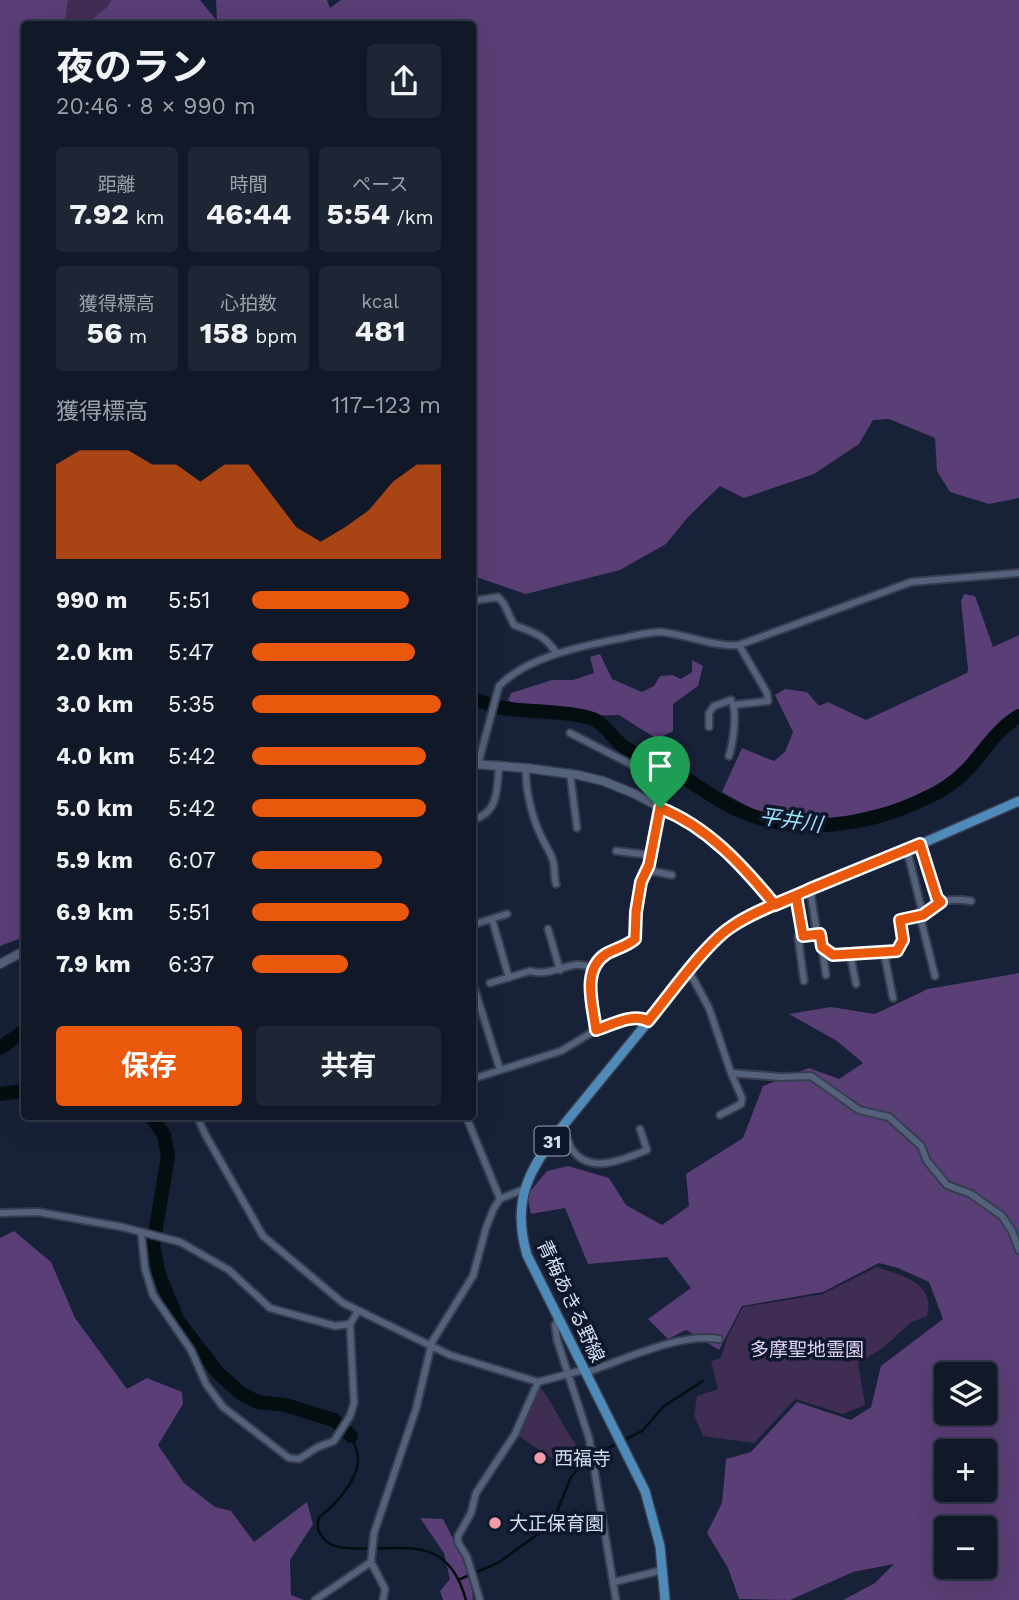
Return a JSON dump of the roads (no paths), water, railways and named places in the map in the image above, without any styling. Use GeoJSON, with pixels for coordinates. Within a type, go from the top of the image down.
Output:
{"type":"FeatureCollection","features":[{"type":"Feature","properties":{"kind":"main road"},"geometry":{"type":"LineString","coordinates":[[476,764],[570,773],[614,785],[683,818],[714,839],[775,905]]}},
{"type":"Feature","properties":{"kind":"main road","name":"青梅あきる野線"},"geometry":{"type":"LineString","coordinates":[[665,1600],[659,1538],[649,1503],[622,1443],[532,1268],[523,1241],[520,1217],[524,1189],[536,1163],[562,1127],[689,971],[727,930],[810,889],[1019,801]]}},
{"type":"Feature","properties":{"kind":"main road"},"geometry":{"type":"LineString","coordinates":[[0,964],[21,952]]}},
{"type":"Feature","properties":{"kind":"street"},"geometry":{"type":"LineString","coordinates":[[476,761],[496,696],[505,680],[557,653],[651,632],[728,646],[739,645],[911,582],[1019,573]]}},
{"type":"Feature","properties":{"kind":"street"},"geometry":{"type":"LineString","coordinates":[[476,600],[498,597],[514,625],[534,631],[557,653]]}},
{"type":"Feature","properties":{"kind":"street"},"geometry":{"type":"LineString","coordinates":[[734,705],[768,701],[767,693],[739,645]]}},
{"type":"Feature","properties":{"kind":"street"},"geometry":{"type":"LineString","coordinates":[[709,727],[709,713],[714,706],[731,700],[734,705],[734,742],[729,756]]}},
{"type":"Feature","properties":{"kind":"street"},"geometry":{"type":"LineString","coordinates":[[570,733],[646,772]]}},
{"type":"Feature","properties":{"kind":"street"},"geometry":{"type":"LineString","coordinates":[[476,819],[483,817],[494,805],[499,765]]}},
{"type":"Feature","properties":{"kind":"street"},"geometry":{"type":"LineString","coordinates":[[526,768],[525,778],[534,816],[553,859],[552,871],[556,884]]}},
{"type":"Feature","properties":{"kind":"street"},"geometry":{"type":"LineString","coordinates":[[570,773],[577,828]]}},
{"type":"Feature","properties":{"kind":"street"},"geometry":{"type":"LineString","coordinates":[[596,1030],[590,986],[592,967],[603,956],[614,949],[627,946],[635,939],[641,882],[651,855],[660,808]]}},
{"type":"Feature","properties":{"kind":"street"},"geometry":{"type":"LineString","coordinates":[[920,844],[937,898],[941,902]]}},
{"type":"Feature","properties":{"kind":"street"},"geometry":{"type":"LineString","coordinates":[[615,850],[651,855]]}},
{"type":"Feature","properties":{"kind":"street"},"geometry":{"type":"LineString","coordinates":[[907,850],[935,976]]}},
{"type":"Feature","properties":{"kind":"street"},"geometry":{"type":"LineString","coordinates":[[646,870],[672,875]]}},
{"type":"Feature","properties":{"kind":"street"},"geometry":{"type":"LineString","coordinates":[[810,889],[826,975]]}},
{"type":"Feature","properties":{"kind":"street"},"geometry":{"type":"LineString","coordinates":[[796,896],[803,936]]}},
{"type":"Feature","properties":{"kind":"street"},"geometry":{"type":"LineString","coordinates":[[822,947],[833,955],[897,951],[903,940],[900,920],[921,915],[941,902],[954,899],[971,901]]}},
{"type":"Feature","properties":{"kind":"street"},"geometry":{"type":"LineString","coordinates":[[476,924],[507,915]]}},
{"type":"Feature","properties":{"kind":"street"},"geometry":{"type":"LineString","coordinates":[[492,919],[509,978]]}},
{"type":"Feature","properties":{"kind":"street"},"geometry":{"type":"LineString","coordinates":[[548,929],[560,970]]}},
{"type":"Feature","properties":{"kind":"street"},"geometry":{"type":"LineString","coordinates":[[804,981],[798,937],[817,934]]}},
{"type":"Feature","properties":{"kind":"street"},"geometry":{"type":"LineString","coordinates":[[850,953],[856,984]]}},
{"type":"Feature","properties":{"kind":"street"},"geometry":{"type":"LineString","coordinates":[[884,953],[893,998]]}},
{"type":"Feature","properties":{"kind":"street"},"geometry":{"type":"LineString","coordinates":[[490,983],[530,971],[535,973],[560,970],[575,965],[592,967]]}},
{"type":"Feature","properties":{"kind":"street"},"geometry":{"type":"LineString","coordinates":[[689,971],[709,1008],[742,1098],[741,1104],[720,1115]]}},
{"type":"Feature","properties":{"kind":"street"},"geometry":{"type":"LineString","coordinates":[[476,993],[500,1070]]}},
{"type":"Feature","properties":{"kind":"street"},"geometry":{"type":"LineString","coordinates":[[476,1078],[561,1051],[596,1030],[631,1018],[648,1021]]}},
{"type":"Feature","properties":{"kind":"street"},"geometry":{"type":"LineString","coordinates":[[731,1073],[781,1077],[811,1076],[859,1110],[889,1116],[921,1146],[927,1161],[947,1185],[971,1194],[1002,1216],[1012,1231],[1019,1250]]}},
{"type":"Feature","properties":{"kind":"street"},"geometry":{"type":"LineString","coordinates":[[199,1120],[263,1236],[332,1295],[431,1347],[538,1382],[568,1373],[590,1371],[679,1342],[703,1337],[719,1339]]}},
{"type":"Feature","properties":{"kind":"street"},"geometry":{"type":"LineString","coordinates":[[468,1120],[500,1199]]}},
{"type":"Feature","properties":{"kind":"street"},"geometry":{"type":"LineString","coordinates":[[562,1127],[570,1146],[577,1154],[590,1161],[606,1164],[647,1150],[640,1129]]}},
{"type":"Feature","properties":{"kind":"street"},"geometry":{"type":"LineString","coordinates":[[383,1600],[385,1589],[372,1558],[373,1541],[389,1483],[416,1409],[431,1347],[473,1276],[494,1208],[500,1199],[524,1189]]}},
{"type":"Feature","properties":{"kind":"street"},"geometry":{"type":"LineString","coordinates":[[0,1213],[38,1212],[122,1227],[168,1239],[194,1248],[223,1266],[270,1308],[335,1326],[350,1324]]}},
{"type":"Feature","properties":{"kind":"street"},"geometry":{"type":"LineString","coordinates":[[143,1233],[145,1269],[153,1294],[185,1340],[206,1384],[223,1408],[282,1454],[295,1460],[334,1441],[350,1416],[354,1403],[350,1324],[358,1311]]}},
{"type":"Feature","properties":{"kind":"street"},"geometry":{"type":"LineString","coordinates":[[558,1319],[555,1331],[589,1438],[616,1600]]}},
{"type":"Feature","properties":{"kind":"street"},"geometry":{"type":"LineString","coordinates":[[480,1600],[458,1536],[471,1513],[476,1493],[515,1434],[538,1382]]}},
{"type":"Feature","properties":{"kind":"street"},"geometry":{"type":"LineString","coordinates":[[314,1600],[372,1558]]}},
{"type":"Feature","properties":{"kind":"street"},"geometry":{"type":"LineString","coordinates":[[614,1582],[663,1570]]}},
{"type":"Feature","properties":{"kind":"waterway","name":"平井川"},"geometry":{"type":"LineString","coordinates":[[476,699],[503,708],[566,714],[597,721],[631,751],[674,771],[740,811],[762,819],[809,825],[880,816],[936,793],[963,774],[997,734],[1019,716]]}},
{"type":"Feature","properties":{"kind":"waterway","name":"平井川"},"geometry":{"type":"LineString","coordinates":[[0,1048],[21,1033]]}},
{"type":"Feature","properties":{"kind":"waterway"},"geometry":{"type":"LineString","coordinates":[[0,1094],[21,1091]]}},
{"type":"Feature","properties":{"kind":"waterway"},"geometry":{"type":"LineString","coordinates":[[154,1120],[164,1135],[168,1156],[153,1246],[159,1274],[178,1321],[219,1374],[242,1394],[258,1402],[285,1405],[334,1420],[351,1436]]}},
{"type":"Feature","properties":{"kind":"waterway"},"geometry":{"type":"LineString","coordinates":[[458,1580],[498,1563],[552,1524],[571,1477],[583,1464],[642,1431],[664,1406],[703,1381]]}},
{"type":"Feature","properties":{"kind":"waterway"},"geometry":{"type":"LineString","coordinates":[[351,1436],[357,1455],[357,1467],[343,1494],[319,1518],[319,1532],[334,1546],[404,1548],[434,1554],[447,1563],[458,1578],[466,1600]]}},
{"type":"Feature","properties":{"kind":"place","name":"西福寺"},"geometry":{"type":"Point","coordinates":[540,1458]}},
{"type":"Feature","properties":{"kind":"place","name":"大正保育園"},"geometry":{"type":"Point","coordinates":[495,1523]}},
{"type":"Feature","properties":{"kind":"park label","name":"多摩聖地霊園"},"geometry":{"type":"Point","coordinates":[807,1349]}}]}
